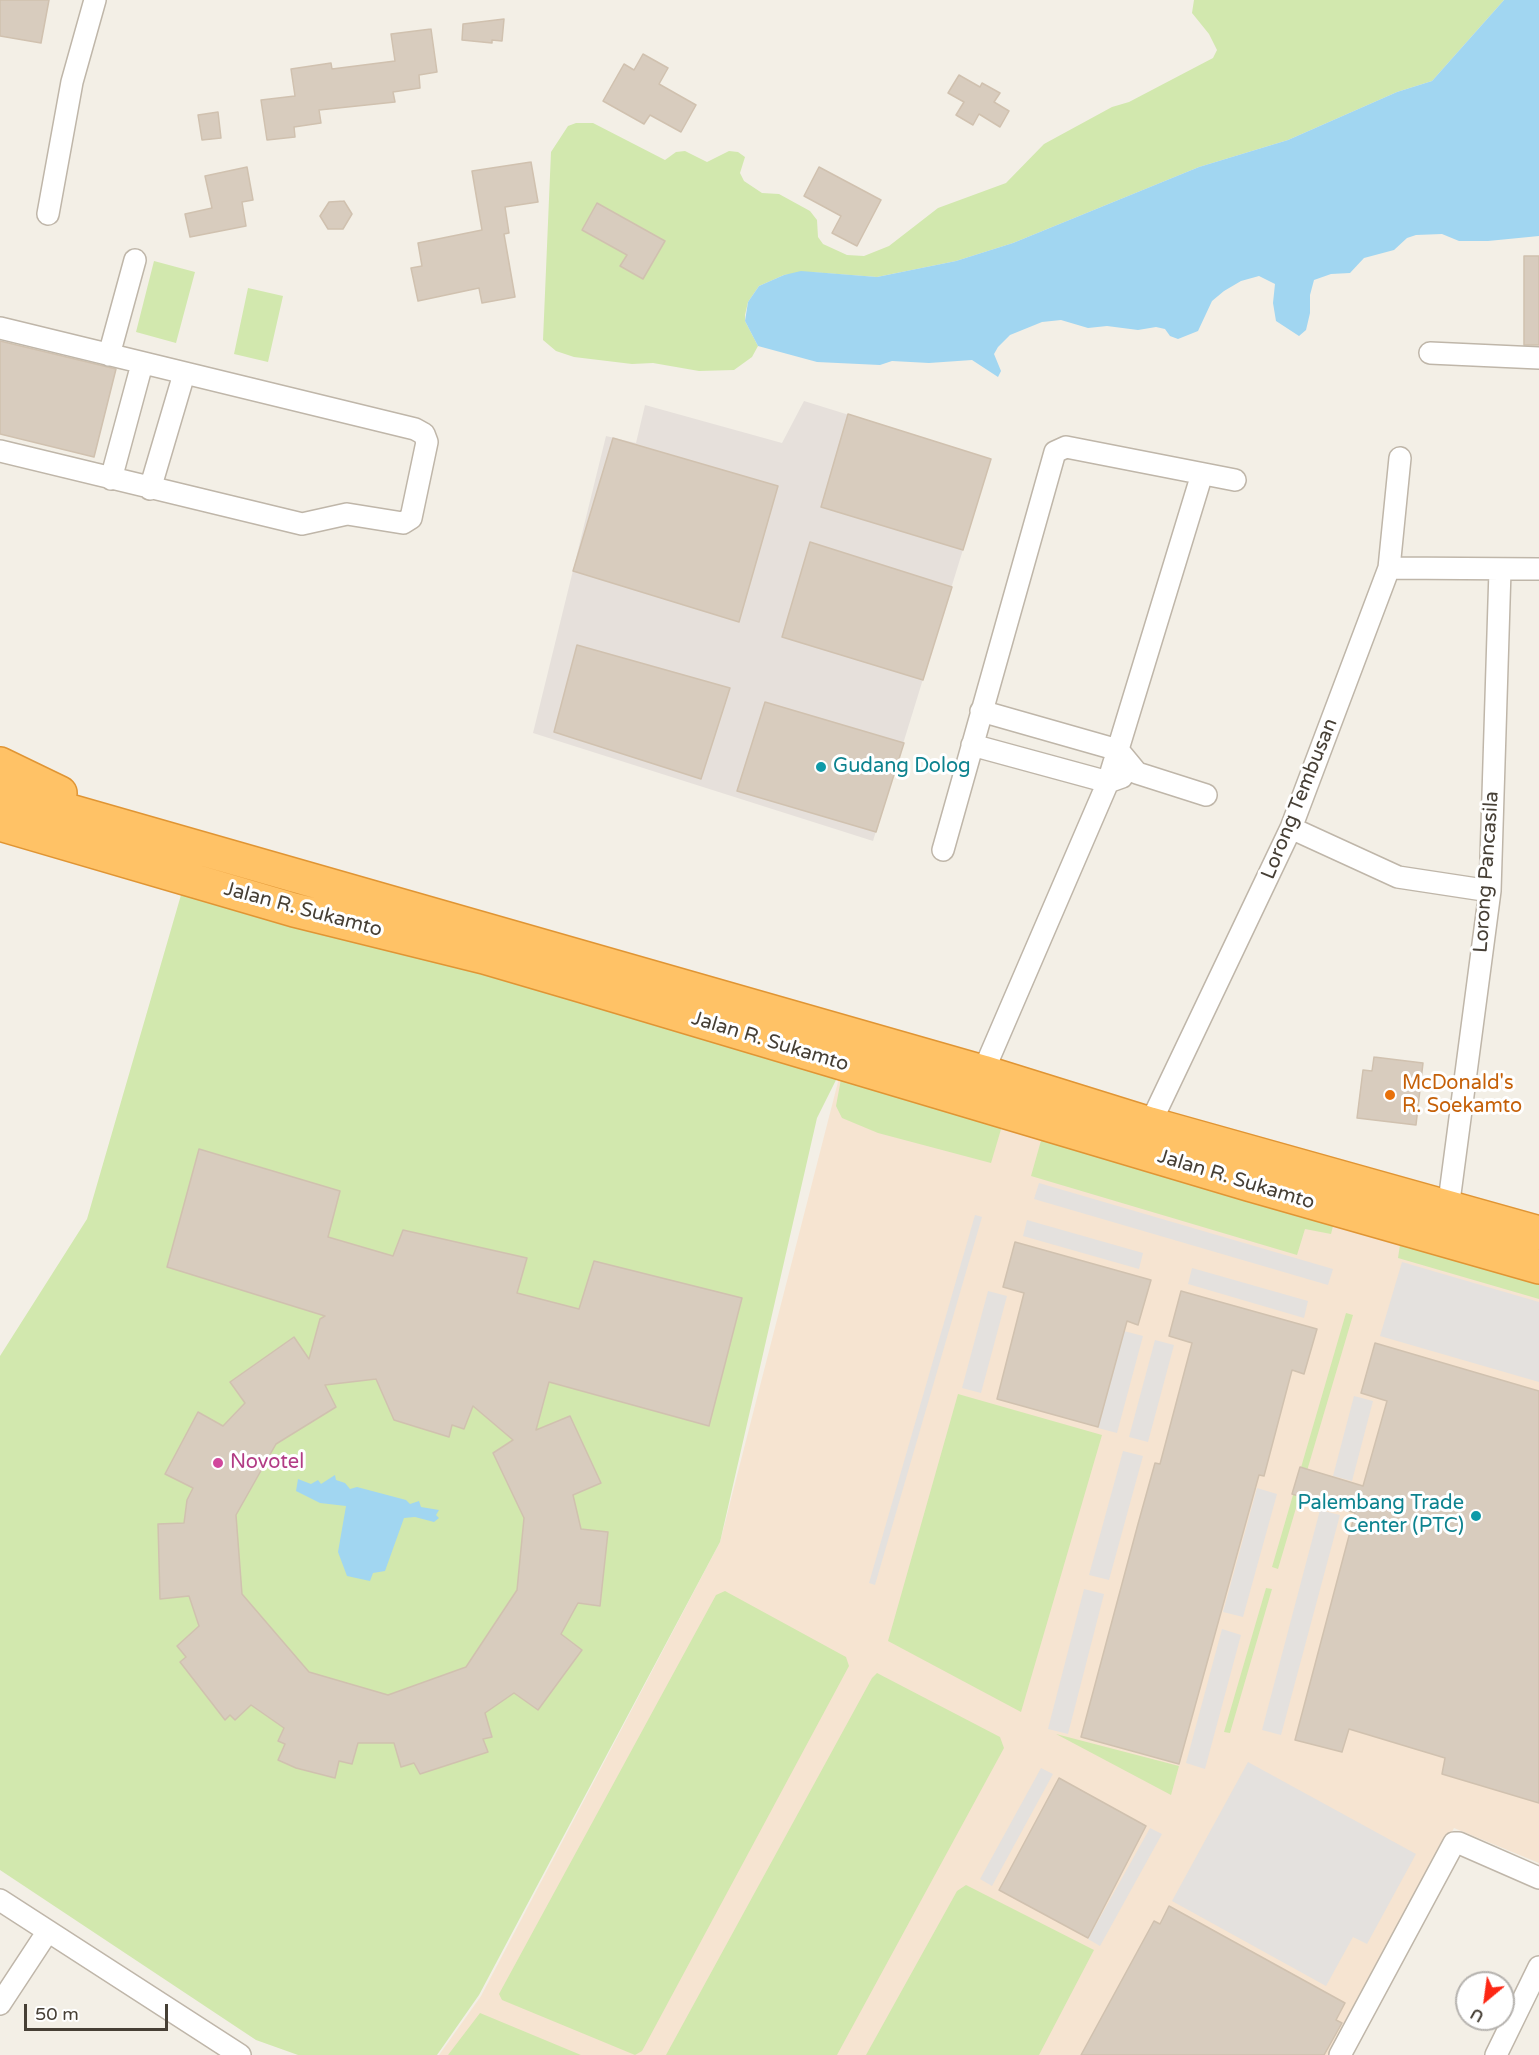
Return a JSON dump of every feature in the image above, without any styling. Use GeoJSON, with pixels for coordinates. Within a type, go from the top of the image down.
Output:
{"type":"FeatureCollection","features":[{"type":"Feature","properties":{"kind":"highway"},"geometry":{"type":"LineString","coordinates":[[0,764],[117,840]]}},
{"type":"Feature","properties":{"kind":"highway","name":"Jalan R. Sukamto"},"geometry":{"type":"LineString","coordinates":[[0,790],[117,840],[294,910],[484,957],[1259,1188],[1539,1267]]}},
{"type":"Feature","properties":{"kind":"highway","name":"Jalan R. Sukamto"},"geometry":{"type":"LineString","coordinates":[[0,824],[117,840],[983,1072],[1150,1124],[1539,1233]]}},
{"type":"Feature","properties":{"kind":"highway"},"geometry":{"type":"LineString","coordinates":[[0,846],[15,850],[117,840]]}},
{"type":"Feature","properties":{"kind":"street"},"geometry":{"type":"LineString","coordinates":[[48,214],[72,82],[95,0]]}},
{"type":"Feature","properties":{"kind":"street"},"geometry":{"type":"LineString","coordinates":[[109,355],[135,260]]}},
{"type":"Feature","properties":{"kind":"street"},"geometry":{"type":"LineString","coordinates":[[0,328],[420,431],[427,442],[412,515],[403,523],[347,514],[302,524],[0,451]]}},
{"type":"Feature","properties":{"kind":"street"},"geometry":{"type":"LineString","coordinates":[[1430,353],[1539,358]]}},
{"type":"Feature","properties":{"kind":"street"},"geometry":{"type":"LineString","coordinates":[[111,479],[142,364]]}},
{"type":"Feature","properties":{"kind":"street"},"geometry":{"type":"LineString","coordinates":[[150,489],[184,374]]}},
{"type":"Feature","properties":{"kind":"street"},"geometry":{"type":"LineString","coordinates":[[944,850],[1055,453],[1066,447],[1235,480]]}},
{"type":"Feature","properties":{"kind":"street","name":"Lorong Tembusan"},"geometry":{"type":"LineString","coordinates":[[1150,1124],[1291,828],[1389,568],[1400,458]]}},
{"type":"Feature","properties":{"kind":"street"},"geometry":{"type":"LineString","coordinates":[[983,1072],[1108,782],[1202,474]]}},
{"type":"Feature","properties":{"kind":"street"},"geometry":{"type":"LineString","coordinates":[[1389,568],[1539,569]]}},
{"type":"Feature","properties":{"kind":"street","name":"Lorong Pancasila"},"geometry":{"type":"LineString","coordinates":[[1448,1209],[1490,891],[1500,570]]}},
{"type":"Feature","properties":{"kind":"street"},"geometry":{"type":"LineString","coordinates":[[981,711],[1118,750],[1137,773],[1206,795]]}},
{"type":"Feature","properties":{"kind":"street"},"geometry":{"type":"LineString","coordinates":[[972,745],[1108,782],[1137,773]]}},
{"type":"Feature","properties":{"kind":"street"},"geometry":{"type":"LineString","coordinates":[[1291,828],[1398,877],[1490,891]]}},
{"type":"Feature","properties":{"kind":"street"},"geometry":{"type":"LineString","coordinates":[[1340,2055],[1454,1843],[1459,1843],[1539,1878]]}},
{"type":"Feature","properties":{"kind":"street"},"geometry":{"type":"LineString","coordinates":[[0,1900],[240,2055]]}},
{"type":"Feature","properties":{"kind":"street"},"geometry":{"type":"LineString","coordinates":[[0,2004],[48,1931]]}},
{"type":"Feature","properties":{"kind":"street"},"geometry":{"type":"LineString","coordinates":[[1496,2055],[1539,1967]]}},
{"type":"Feature","properties":{"kind":"shaded area"},"geometry":{"type":"Polygon","coordinates":[[[804,401],[991,459],[873,841],[533,733],[606,436],[636,443],[645,405],[782,443],[804,401]]]}},
{"type":"Feature","properties":{"kind":"shaded area"},"geometry":{"type":"Polygon","coordinates":[[[839,1078],[1539,1279],[1539,1863],[1454,1828],[1331,2055],[439,2055],[481,1996],[720,1542],[839,1078]]]}},
{"type":"Feature","properties":{"kind":"shaded area"},"geometry":{"type":"Polygon","coordinates":[[[1039,1183],[1333,1269],[1328,1285],[1034,1199],[1039,1183]]]}},
{"type":"Feature","properties":{"kind":"shaded area"},"geometry":{"type":"Polygon","coordinates":[[[975,1215],[982,1217],[875,1585],[869,1583],[975,1215]]]}},
{"type":"Feature","properties":{"kind":"shaded area"},"geometry":{"type":"Polygon","coordinates":[[[1027,1220],[1143,1253],[1139,1269],[1023,1236],[1027,1220]]]}},
{"type":"Feature","properties":{"kind":"shaded area"},"geometry":{"type":"Polygon","coordinates":[[[1402,1262],[1539,1302],[1539,1382],[1380,1336],[1402,1262]]]}},
{"type":"Feature","properties":{"kind":"shaded area"},"geometry":{"type":"Polygon","coordinates":[[[1192,1268],[1308,1301],[1304,1318],[1188,1284],[1192,1268]]]}},
{"type":"Feature","properties":{"kind":"shaded area"},"geometry":{"type":"Polygon","coordinates":[[[988,1291],[1007,1296],[981,1393],[962,1388],[988,1291]]]}},
{"type":"Feature","properties":{"kind":"shaded area"},"geometry":{"type":"Polygon","coordinates":[[[1124,1331],[1143,1336],[1117,1433],[1098,1428],[1124,1331]]]}},
{"type":"Feature","properties":{"kind":"shaded area"},"geometry":{"type":"Polygon","coordinates":[[[1155,1340],[1174,1345],[1148,1442],[1129,1437],[1155,1340]]]}},
{"type":"Feature","properties":{"kind":"shaded area"},"geometry":{"type":"Polygon","coordinates":[[[1354,1396],[1373,1401],[1352,1481],[1333,1476],[1354,1396]]]}},
{"type":"Feature","properties":{"kind":"shaded area"},"geometry":{"type":"Polygon","coordinates":[[[1123,1451],[1143,1456],[1109,1580],[1089,1575],[1123,1451]]]}},
{"type":"Feature","properties":{"kind":"shaded area"},"geometry":{"type":"Polygon","coordinates":[[[1257,1488],[1277,1494],[1243,1617],[1223,1612],[1257,1488]]]}},
{"type":"Feature","properties":{"kind":"shaded area"},"geometry":{"type":"Polygon","coordinates":[[[1320,1510],[1340,1515],[1281,1735],[1262,1730],[1320,1510]]]}},
{"type":"Feature","properties":{"kind":"shaded area"},"geometry":{"type":"Polygon","coordinates":[[[1084,1589],[1104,1594],[1068,1734],[1048,1729],[1084,1589]]]}},
{"type":"Feature","properties":{"kind":"shaded area"},"geometry":{"type":"Polygon","coordinates":[[[1222,1629],[1241,1635],[1205,1769],[1186,1763],[1222,1629]]]}},
{"type":"Feature","properties":{"kind":"shaded area"},"geometry":{"type":"Polygon","coordinates":[[[1248,1762],[1416,1854],[1367,1944],[1353,1937],[1326,1986],[1172,1901],[1248,1762]]]}},
{"type":"Feature","properties":{"kind":"shaded area"},"geometry":{"type":"Polygon","coordinates":[[[1041,1768],[1053,1774],[992,1886],[980,1879],[1041,1768]]]}},
{"type":"Feature","properties":{"kind":"shaded area"},"geometry":{"type":"Polygon","coordinates":[[[1150,1828],[1162,1834],[1100,1946],[1088,1939],[1150,1828]]]}},
{"type":"Feature","properties":{"kind":"green space"},"geometry":{"type":"Polygon","coordinates":[[[1194,0],[1504,0],[1432,81],[1397,92],[1288,140],[1199,167],[1013,243],[956,261],[877,277],[810,272],[784,275],[759,286],[748,302],[745,315],[745,321],[758,346],[752,357],[734,370],[699,371],[653,363],[632,364],[574,357],[556,351],[543,340],[551,152],[568,126],[576,123],[593,123],[665,160],[676,152],[685,151],[707,162],[729,151],[738,152],[745,157],[740,173],[744,181],[762,193],[779,194],[810,211],[817,220],[818,237],[823,244],[847,255],[864,256],[889,246],[938,208],[1006,183],[1044,144],[1112,107],[1129,102],[1213,58],[1217,50],[1209,34],[1192,13],[1194,0]]]}},
{"type":"Feature","properties":{"kind":"green space"},"geometry":{"type":"Polygon","coordinates":[[[154,261],[195,272],[176,343],[136,332],[154,261]]]}},
{"type":"Feature","properties":{"kind":"green space"},"geometry":{"type":"Polygon","coordinates":[[[248,288],[283,296],[268,362],[234,354],[248,288]]]}},
{"type":"Feature","properties":{"kind":"green space"},"geometry":{"type":"Polygon","coordinates":[[[181,895],[479,973],[837,1078],[817,1118],[720,1542],[479,1995],[437,2055],[298,2055],[256,2040],[0,1870],[0,1356],[87,1219],[181,895]]]}},
{"type":"Feature","properties":{"kind":"green space"},"geometry":{"type":"Polygon","coordinates":[[[841,1079],[1002,1126],[991,1163],[878,1133],[842,1118],[836,1106],[841,1079]]]}},
{"type":"Feature","properties":{"kind":"green space"},"geometry":{"type":"Polygon","coordinates":[[[1042,1137],[1334,1222],[1331,1234],[1305,1229],[1297,1255],[1031,1176],[1042,1137]]]}},
{"type":"Feature","properties":{"kind":"green space"},"geometry":{"type":"Polygon","coordinates":[[[1401,1238],[1539,1278],[1539,1299],[1398,1258],[1401,1238]]]}},
{"type":"Feature","properties":{"kind":"green space"},"geometry":{"type":"Polygon","coordinates":[[[1346,1313],[1353,1315],[1278,1569],[1272,1567],[1346,1313]]]}},
{"type":"Feature","properties":{"kind":"green space"},"geometry":{"type":"Polygon","coordinates":[[[958,1394],[1102,1435],[1021,1712],[888,1641],[958,1394]]]}},
{"type":"Feature","properties":{"kind":"green space"},"geometry":{"type":"Polygon","coordinates":[[[1266,1588],[1272,1589],[1230,1733],[1224,1732],[1266,1588]]]}},
{"type":"Feature","properties":{"kind":"green space"},"geometry":{"type":"Polygon","coordinates":[[[725,1591],[846,1657],[849,1666],[642,2051],[635,2055],[502,2000],[499,1994],[716,1595],[725,1591]]]}},
{"type":"Feature","properties":{"kind":"green space"},"geometry":{"type":"Polygon","coordinates":[[[877,1673],[1000,1737],[1004,1748],[837,2055],[666,2055],[872,1678],[877,1673]]]}},
{"type":"Feature","properties":{"kind":"green space"},"geometry":{"type":"Polygon","coordinates":[[[1056,1734],[1179,1766],[1171,1795],[1056,1734]]]}},
{"type":"Feature","properties":{"kind":"green space"},"geometry":{"type":"Polygon","coordinates":[[[966,1885],[1094,1950],[1039,2055],[866,2055],[957,1891],[966,1885]]]}},
{"type":"Feature","properties":{"kind":"green space"},"geometry":{"type":"Polygon","coordinates":[[[480,2013],[581,2055],[448,2055],[480,2013]]]}},
{"type":"Feature","properties":{"kind":"water"},"geometry":{"type":"Polygon","coordinates":[[[1504,0],[1539,0],[1539,236],[1488,241],[1459,241],[1442,234],[1416,235],[1407,238],[1394,250],[1364,258],[1350,273],[1331,274],[1314,280],[1306,330],[1299,336],[1276,321],[1273,303],[1275,284],[1259,276],[1241,281],[1224,291],[1212,301],[1198,331],[1178,339],[1170,336],[1165,329],[1156,327],[1138,330],[1107,326],[1088,328],[1061,320],[1042,322],[1010,335],[998,347],[994,354],[1001,371],[998,377],[972,360],[929,363],[892,361],[880,365],[817,362],[758,346],[745,321],[748,302],[759,286],[784,275],[801,271],[877,277],[956,261],[1013,243],[1199,167],[1288,140],[1397,92],[1432,81],[1504,0]]]}},
{"type":"Feature","properties":{"kind":"water"},"geometry":{"type":"Polygon","coordinates":[[[335,1475],[336,1480],[345,1483],[350,1489],[357,1487],[406,1500],[410,1504],[419,1501],[421,1507],[439,1510],[436,1515],[439,1518],[434,1522],[415,1517],[404,1518],[385,1571],[373,1573],[370,1581],[347,1576],[338,1552],[346,1506],[320,1503],[296,1491],[298,1479],[311,1484],[318,1480],[321,1484],[335,1475]]]}},
{"type":"Feature","properties":{"kind":"building"},"geometry":{"type":"Polygon","coordinates":[[[0,0],[49,0],[41,43],[0,36],[0,0]]]}},
{"type":"Feature","properties":{"kind":"building"},"geometry":{"type":"Polygon","coordinates":[[[504,19],[502,41],[492,40],[492,43],[462,40],[463,24],[504,19]]]}},
{"type":"Feature","properties":{"kind":"building"},"geometry":{"type":"Polygon","coordinates":[[[431,29],[437,72],[419,75],[420,88],[393,92],[395,102],[319,110],[321,123],[294,127],[295,137],[267,140],[261,100],[295,96],[291,69],[331,63],[332,69],[395,61],[391,34],[431,29]]]}},
{"type":"Feature","properties":{"kind":"building"},"geometry":{"type":"Polygon","coordinates":[[[643,54],[668,68],[659,84],[696,105],[681,132],[650,115],[644,124],[603,101],[624,64],[634,70],[643,54]]]}},
{"type":"Feature","properties":{"kind":"building"},"geometry":{"type":"Polygon","coordinates":[[[959,75],[980,87],[982,83],[1000,93],[994,102],[1009,111],[1000,127],[979,114],[973,125],[956,115],[964,102],[948,93],[959,75]]]}},
{"type":"Feature","properties":{"kind":"building"},"geometry":{"type":"Polygon","coordinates":[[[218,112],[221,138],[202,140],[198,115],[218,112]]]}},
{"type":"Feature","properties":{"kind":"building"},"geometry":{"type":"Polygon","coordinates":[[[531,162],[538,202],[505,207],[509,233],[504,234],[515,297],[482,303],[479,288],[418,301],[411,268],[422,266],[418,243],[482,230],[472,171],[531,162]]]}},
{"type":"Feature","properties":{"kind":"building"},"geometry":{"type":"Polygon","coordinates":[[[247,167],[253,200],[242,202],[246,226],[190,237],[185,214],[212,208],[205,176],[247,167]]]}},
{"type":"Feature","properties":{"kind":"building"},"geometry":{"type":"Polygon","coordinates":[[[819,167],[881,200],[857,246],[832,233],[841,216],[804,196],[819,167]]]}},
{"type":"Feature","properties":{"kind":"building"},"geometry":{"type":"Polygon","coordinates":[[[344,201],[352,214],[343,229],[328,229],[320,216],[329,202],[344,201]]]}},
{"type":"Feature","properties":{"kind":"building"},"geometry":{"type":"Polygon","coordinates":[[[597,203],[665,241],[643,279],[620,266],[627,255],[582,230],[597,203]]]}},
{"type":"Feature","properties":{"kind":"building"},"geometry":{"type":"Polygon","coordinates":[[[1524,256],[1539,256],[1539,345],[1524,345],[1524,256]]]}},
{"type":"Feature","properties":{"kind":"building"},"geometry":{"type":"Polygon","coordinates":[[[0,341],[116,369],[94,457],[0,434],[0,341]]]}},
{"type":"Feature","properties":{"kind":"building"},"geometry":{"type":"Polygon","coordinates":[[[848,414],[991,459],[963,550],[821,507],[848,414]]]}},
{"type":"Feature","properties":{"kind":"building"},"geometry":{"type":"Polygon","coordinates":[[[613,438],[778,486],[739,622],[573,571],[613,438]]]}},
{"type":"Feature","properties":{"kind":"building"},"geometry":{"type":"Polygon","coordinates":[[[810,542],[952,587],[923,680],[782,637],[810,542]]]}},
{"type":"Feature","properties":{"kind":"building"},"geometry":{"type":"Polygon","coordinates":[[[577,645],[730,688],[701,779],[554,732],[577,645]]]}},
{"type":"Feature","properties":{"kind":"building","name":"Gudang Dolog"},"geometry":{"type":"Polygon","coordinates":[[[765,702],[904,743],[876,832],[737,791],[765,702]]]}},
{"type":"Feature","properties":{"kind":"building","name":"McDonald's R. Soekamto"},"geometry":{"type":"Polygon","coordinates":[[[1374,1057],[1423,1063],[1416,1125],[1357,1118],[1363,1070],[1372,1071],[1374,1057]]]}},
{"type":"Feature","properties":{"kind":"building","name":"Novotel"},"geometry":{"type":"Polygon","coordinates":[[[199,1149],[340,1191],[328,1237],[393,1256],[403,1230],[527,1258],[517,1293],[579,1309],[594,1261],[742,1298],[709,1426],[549,1382],[536,1430],[570,1416],[601,1483],[573,1495],[581,1529],[608,1532],[600,1606],[578,1603],[561,1634],[582,1650],[538,1710],[514,1693],[485,1713],[492,1737],[483,1739],[488,1752],[420,1774],[414,1763],[401,1767],[394,1743],[358,1743],[352,1764],[339,1761],[335,1778],[296,1768],[278,1760],[285,1744],[278,1741],[284,1728],[251,1705],[235,1720],[230,1715],[225,1720],[180,1662],[186,1657],[177,1646],[199,1626],[189,1596],[160,1599],[158,1524],[184,1523],[187,1500],[193,1488],[165,1474],[198,1412],[223,1426],[245,1403],[230,1382],[294,1337],[309,1359],[320,1319],[325,1316],[167,1267],[199,1149]],[[376,1379],[325,1385],[336,1407],[276,1444],[236,1515],[242,1594],[309,1672],[388,1695],[466,1667],[517,1590],[524,1518],[493,1453],[513,1440],[473,1406],[464,1429],[452,1425],[449,1437],[394,1420],[376,1379]]]}},
{"type":"Feature","properties":{"kind":"building"},"geometry":{"type":"Polygon","coordinates":[[[1015,1242],[1151,1280],[1138,1325],[1127,1321],[1098,1427],[997,1399],[1024,1293],[1003,1287],[1015,1242]]]}},
{"type":"Feature","properties":{"kind":"building"},"geometry":{"type":"Polygon","coordinates":[[[1181,1291],[1317,1329],[1304,1374],[1292,1370],[1264,1476],[1259,1475],[1179,1764],[1081,1737],[1155,1463],[1160,1464],[1192,1343],[1169,1336],[1181,1291]]]}},
{"type":"Feature","properties":{"kind":"building"},"geometry":{"type":"Polygon","coordinates":[[[1375,1343],[1539,1391],[1539,1803],[1442,1774],[1445,1758],[1349,1729],[1342,1752],[1295,1740],[1355,1513],[1292,1494],[1300,1467],[1363,1486],[1387,1401],[1361,1393],[1375,1343]]]}},
{"type":"Feature","properties":{"kind":"building"},"geometry":{"type":"Polygon","coordinates":[[[1059,1778],[1146,1826],[1088,1938],[999,1890],[1059,1778]]]}},
{"type":"Feature","properties":{"kind":"building"},"geometry":{"type":"Polygon","coordinates":[[[1169,1906],[1345,2003],[1336,2020],[1342,2023],[1324,2055],[1081,2055],[1154,1921],[1160,1924],[1169,1906]]]}},
{"type":"Feature","properties":{"kind":"place","name":"Gudang Dolog"},"geometry":{"type":"Point","coordinates":[821,767]}},
{"type":"Feature","properties":{"kind":"place","name":"McDonald's R. Soekamto"},"geometry":{"type":"Point","coordinates":[1390,1095]}},
{"type":"Feature","properties":{"kind":"place","name":"Novotel"},"geometry":{"type":"Point","coordinates":[218,1463]}},
{"type":"Feature","properties":{"kind":"place","name":"Palembang Trade Center (PTC)"},"geometry":{"type":"Point","coordinates":[1476,1516]}}]}
